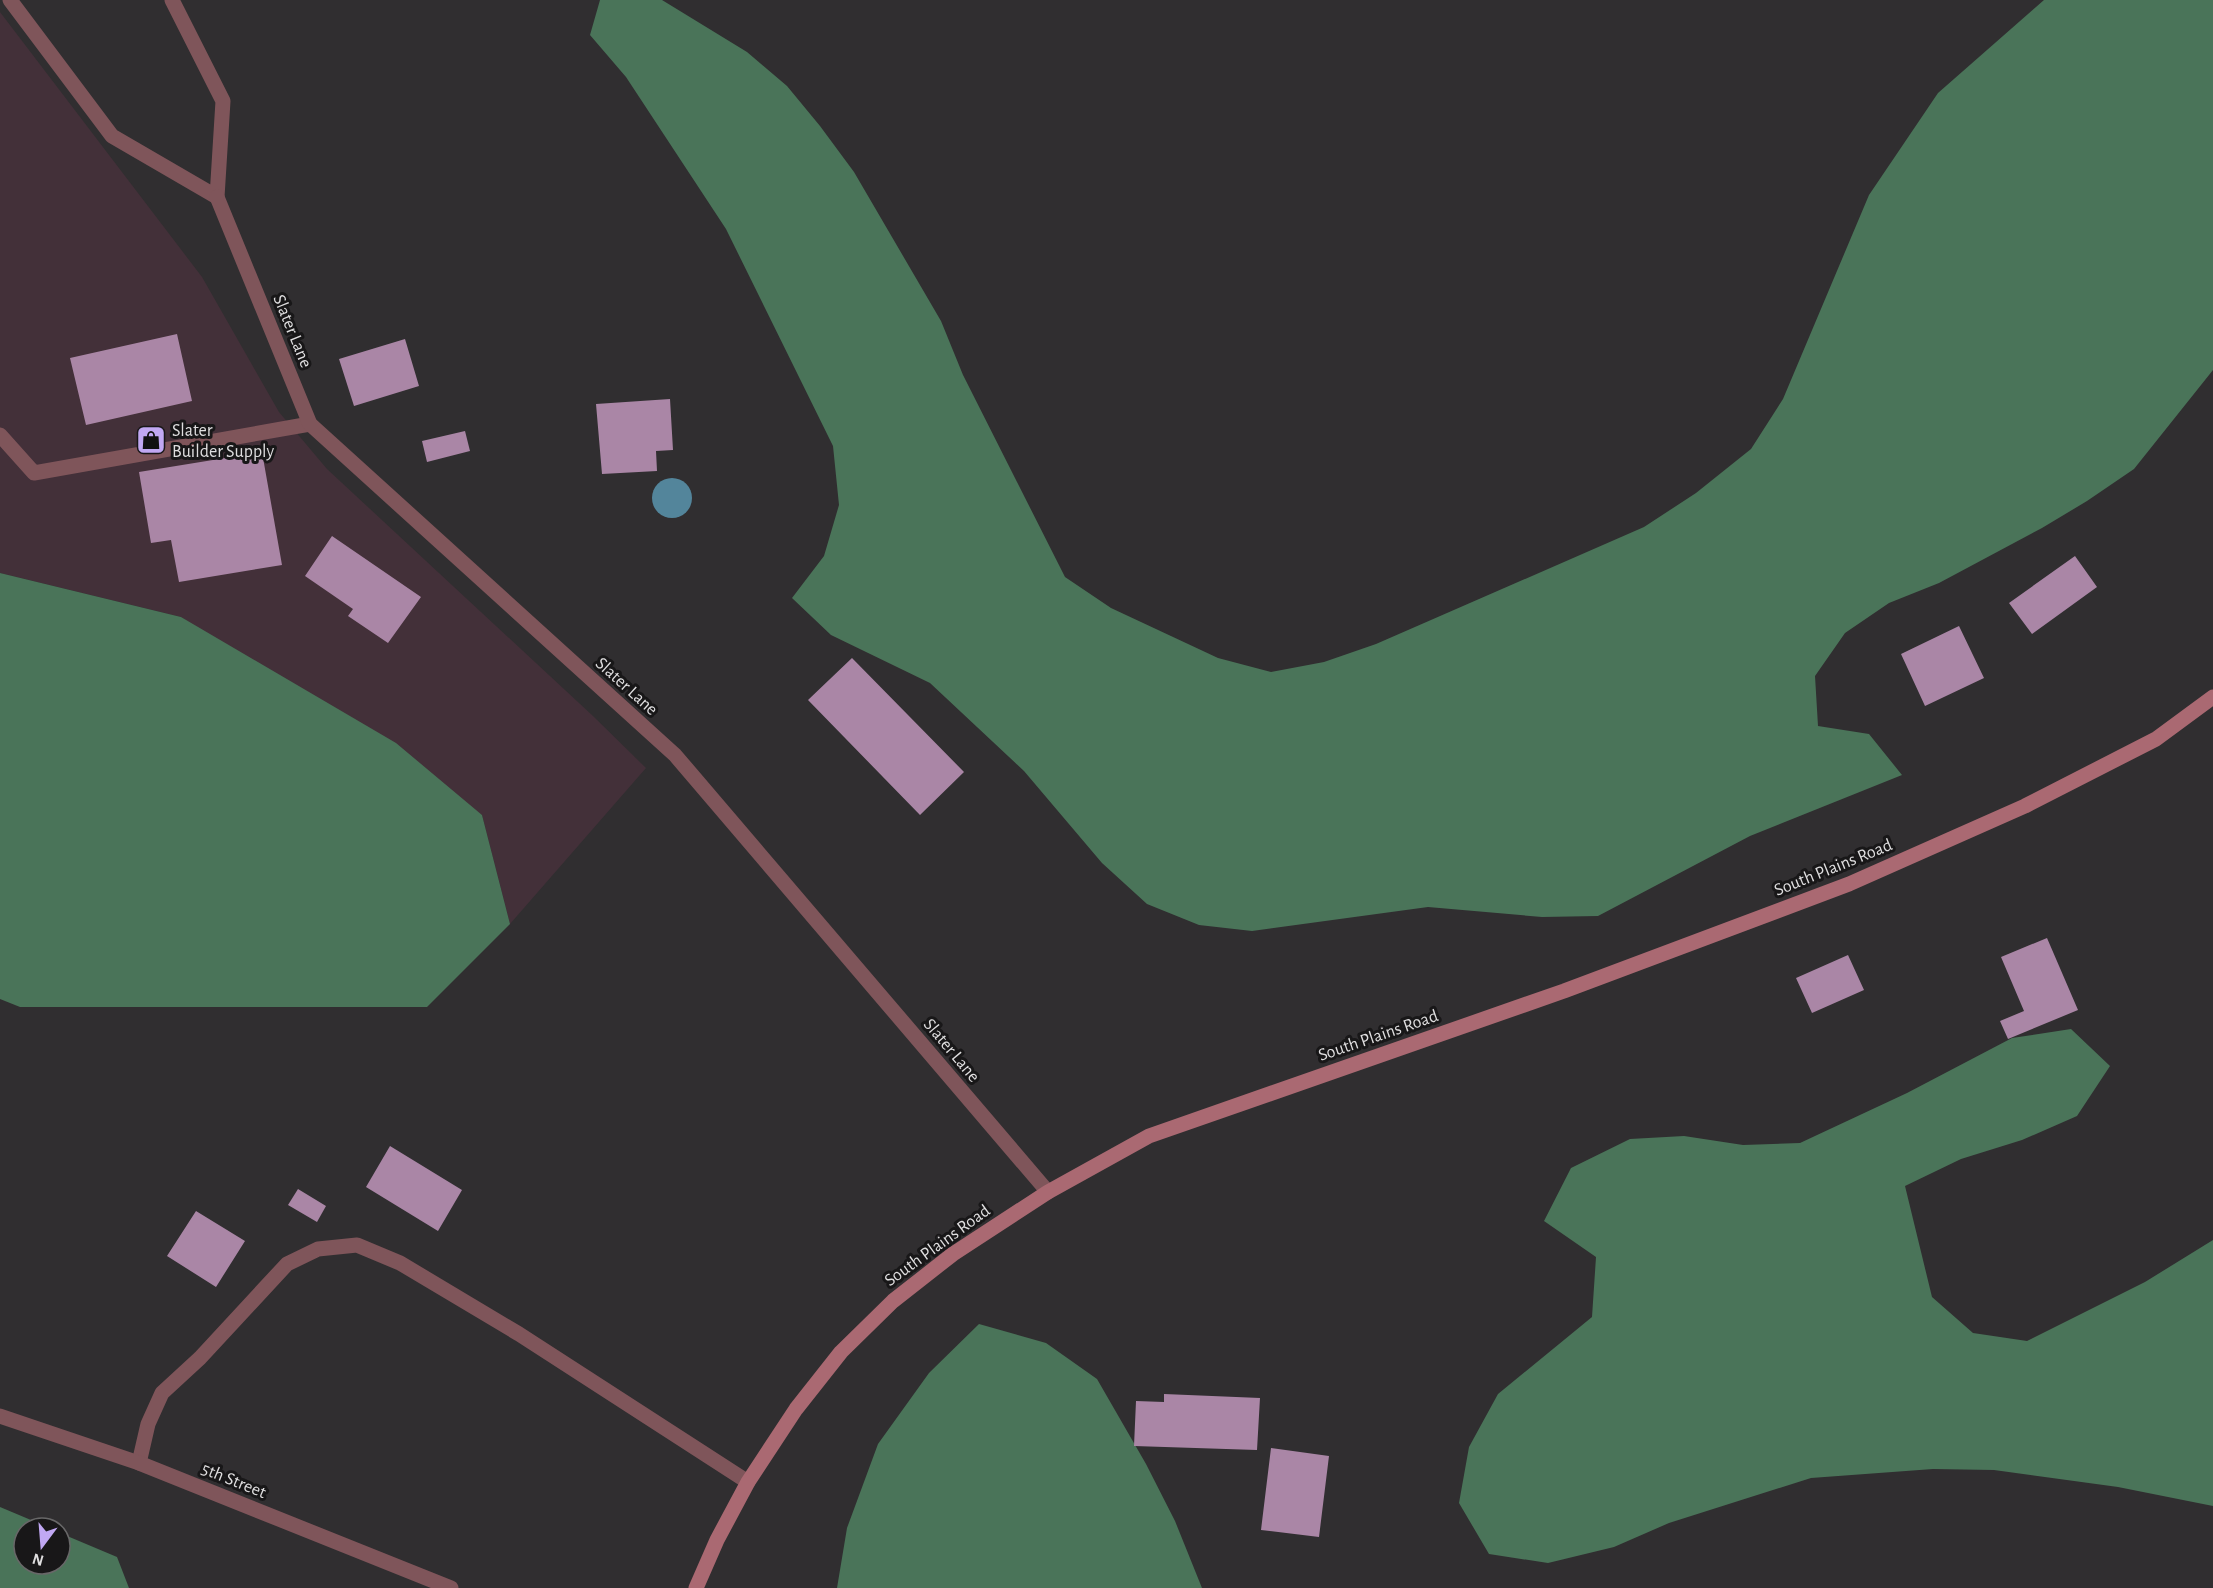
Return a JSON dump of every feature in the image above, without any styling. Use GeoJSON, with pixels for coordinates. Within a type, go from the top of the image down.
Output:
{"type":"FeatureCollection","features":[{"type":"Feature","properties":{"kind":"main road","name":"South Plains Road"},"geometry":{"type":"LineString","coordinates":[[696,1588],[717,1540],[748,1482],[796,1409],[841,1352],[893,1301],[953,1254],[1048,1192],[1149,1136],[1564,991],[1849,884],[2025,806],[2156,739],[2213,696]]}},
{"type":"Feature","properties":{"kind":"street"},"geometry":{"type":"LineString","coordinates":[[10,0],[112,135],[217,197],[223,101],[172,0]]}},
{"type":"Feature","properties":{"kind":"street","name":"Slater Lane"},"geometry":{"type":"LineString","coordinates":[[217,197],[310,424],[675,755],[1048,1192]]}},
{"type":"Feature","properties":{"kind":"street"},"geometry":{"type":"LineString","coordinates":[[0,435],[34,473],[310,424]]}},
{"type":"Feature","properties":{"kind":"street"},"geometry":{"type":"LineString","coordinates":[[139,1463],[148,1424],[162,1393],[200,1358],[287,1264],[318,1249],[357,1245],[400,1263],[519,1334],[748,1482]]}},
{"type":"Feature","properties":{"kind":"street","name":"5th Street"},"geometry":{"type":"LineString","coordinates":[[0,1416],[139,1463],[451,1588]]}},
{"type":"Feature","properties":{"kind":"shaded area","name":"Slater Builder Supply"},"geometry":{"type":"Polygon","coordinates":[[[0,12],[202,277],[279,412],[327,469],[646,768],[510,924],[482,815],[181,617],[0,573],[0,12]]]}},
{"type":"Feature","properties":{"kind":"green space"},"geometry":{"type":"Polygon","coordinates":[[[600,0],[662,0],[747,52],[787,86],[820,126],[854,172],[941,321],[963,375],[1065,577],[1111,608],[1218,658],[1271,672],[1324,662],[1376,644],[1644,527],[1696,493],[1751,449],[1783,399],[1869,195],[1938,93],[2044,0],[2213,0],[2213,370],[2134,469],[2042,528],[1939,583],[1889,603],[1845,633],[1815,676],[1818,726],[1869,734],[1902,775],[1750,836],[1598,916],[1542,917],[1428,907],[1252,931],[1199,925],[1147,904],[1102,863],[1024,771],[930,683],[831,635],[792,598],[824,556],[839,505],[833,446],[726,229],[626,77],[590,35],[600,0]]]}},
{"type":"Feature","properties":{"kind":"green space"},"geometry":{"type":"Polygon","coordinates":[[[0,573],[181,617],[396,743],[482,815],[510,924],[427,1007],[20,1007],[0,999],[0,573]]]}},
{"type":"Feature","properties":{"kind":"green space"},"geometry":{"type":"Polygon","coordinates":[[[2071,1029],[2110,1066],[2077,1116],[2022,1140],[1961,1159],[1905,1186],[1932,1297],[1973,1333],[2027,1341],[2145,1282],[2213,1240],[2213,1506],[2118,1487],[1994,1470],[1933,1469],[1811,1478],[1669,1523],[1614,1547],[1548,1563],[1489,1554],[1459,1503],[1469,1447],[1498,1394],[1592,1317],[1596,1257],[1544,1221],[1571,1168],[1630,1139],[1684,1136],[1743,1145],[1800,1143],[1907,1093],[2012,1038],[2071,1029]]]}},
{"type":"Feature","properties":{"kind":"green space"},"geometry":{"type":"Polygon","coordinates":[[[979,1324],[1046,1343],[1097,1379],[1146,1464],[1175,1521],[1202,1588],[837,1588],[847,1528],[878,1444],[929,1373],[979,1324]]]}},
{"type":"Feature","properties":{"kind":"green space"},"geometry":{"type":"Polygon","coordinates":[[[0,1507],[21,1516],[12,1516],[12,1576],[72,1576],[72,1538],[117,1557],[129,1588],[0,1588],[0,1507]]]}},
{"type":"Feature","properties":{"kind":"water"},"geometry":{"type":"Polygon","coordinates":[[[672,478],[686,484],[692,498],[686,512],[672,518],[658,512],[652,498],[658,484],[672,478]]]}},
{"type":"Feature","properties":{"kind":"building"},"geometry":{"type":"Polygon","coordinates":[[[177,334],[192,401],[86,425],[70,358],[177,334]]]}},
{"type":"Feature","properties":{"kind":"building"},"geometry":{"type":"Polygon","coordinates":[[[405,339],[419,386],[354,406],[339,359],[405,339]]]}},
{"type":"Feature","properties":{"kind":"building"},"geometry":{"type":"Polygon","coordinates":[[[670,399],[673,450],[656,451],[657,471],[602,474],[596,404],[670,399]]]}},
{"type":"Feature","properties":{"kind":"building"},"geometry":{"type":"Polygon","coordinates":[[[465,431],[470,451],[427,462],[422,441],[465,431]]]}},
{"type":"Feature","properties":{"kind":"building"},"geometry":{"type":"Polygon","coordinates":[[[262,452],[282,565],[179,582],[171,540],[151,543],[139,472],[262,452]]]}},
{"type":"Feature","properties":{"kind":"building"},"geometry":{"type":"Polygon","coordinates":[[[332,536],[421,597],[388,643],[348,616],[353,609],[305,576],[332,536]]]}},
{"type":"Feature","properties":{"kind":"building"},"geometry":{"type":"Polygon","coordinates":[[[2075,556],[2097,587],[2032,634],[2009,603],[2075,556]]]}},
{"type":"Feature","properties":{"kind":"building"},"geometry":{"type":"Polygon","coordinates":[[[1959,626],[1984,678],[1925,706],[1901,654],[1959,626]]]}},
{"type":"Feature","properties":{"kind":"building"},"geometry":{"type":"Polygon","coordinates":[[[852,658],[964,772],[920,815],[808,700],[852,658]]]}},
{"type":"Feature","properties":{"kind":"building"},"geometry":{"type":"Polygon","coordinates":[[[2047,938],[2078,1010],[2008,1039],[2000,1021],[2024,1011],[2001,957],[2047,938]]]}},
{"type":"Feature","properties":{"kind":"building"},"geometry":{"type":"Polygon","coordinates":[[[1848,955],[1864,990],[1812,1013],[1796,978],[1848,955]]]}},
{"type":"Feature","properties":{"kind":"building"},"geometry":{"type":"Polygon","coordinates":[[[390,1146],[462,1190],[438,1231],[366,1187],[390,1146]]]}},
{"type":"Feature","properties":{"kind":"building"},"geometry":{"type":"Polygon","coordinates":[[[298,1189],[326,1206],[317,1222],[288,1205],[298,1189]]]}},
{"type":"Feature","properties":{"kind":"building"},"geometry":{"type":"Polygon","coordinates":[[[196,1211],[245,1241],[216,1287],[167,1256],[196,1211]]]}},
{"type":"Feature","properties":{"kind":"building"},"geometry":{"type":"Polygon","coordinates":[[[1164,1394],[1260,1398],[1257,1450],[1134,1446],[1136,1401],[1164,1402],[1164,1394]]]}},
{"type":"Feature","properties":{"kind":"building"},"geometry":{"type":"Polygon","coordinates":[[[1271,1448],[1329,1456],[1319,1537],[1261,1530],[1271,1448]]]}},
{"type":"Feature","properties":{"kind":"place","name":"Slater Builder Supply"},"geometry":{"type":"Point","coordinates":[151,440]}}]}
